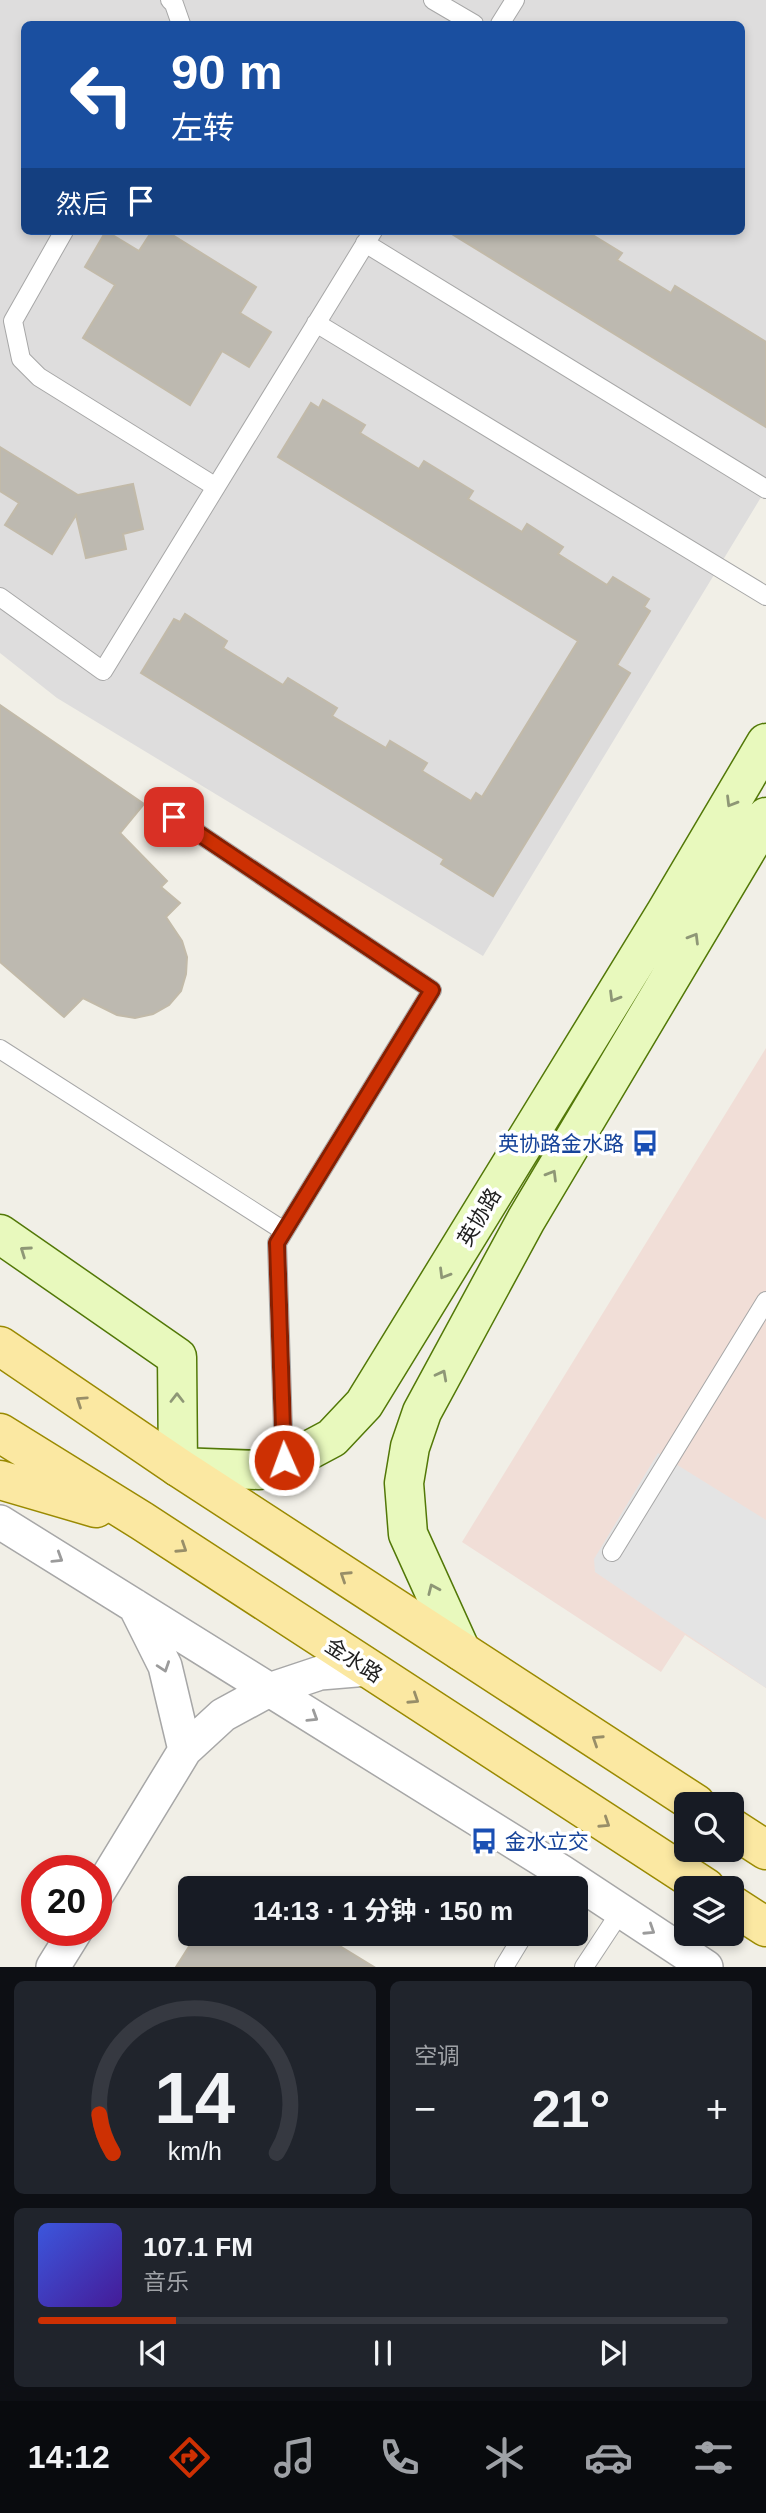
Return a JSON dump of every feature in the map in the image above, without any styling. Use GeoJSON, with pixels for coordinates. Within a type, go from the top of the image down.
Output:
{"type":"FeatureCollection","features":[{"type":"Feature","properties":{"kind":"main road"},"geometry":{"type":"LineString","coordinates":[[0,1346],[178,1467],[677,1792]]}},
{"type":"Feature","properties":{"kind":"main road","name":"金水路"},"geometry":{"type":"LineString","coordinates":[[0,1433],[142,1521],[687,1876]]}},
{"type":"Feature","properties":{"kind":"main road"},"geometry":{"type":"LineString","coordinates":[[0,1480],[142,1521]]}},
{"type":"Feature","properties":{"kind":"main road"},"geometry":{"type":"LineString","coordinates":[[744,1836],[766,1850]]}},
{"type":"Feature","properties":{"kind":"main road"},"geometry":{"type":"LineString","coordinates":[[744,1913],[766,1927]]}},
{"type":"Feature","properties":{"kind":"street","name":"英协路"},"geometry":{"type":"LineString","coordinates":[[178,1467],[259,1470],[302,1454],[332,1437],[364,1404],[666,912],[766,743]]}},
{"type":"Feature","properties":{"kind":"street","name":"英协路"},"geometry":{"type":"LineString","coordinates":[[460,1651],[408,1534],[404,1483],[410,1447],[422,1412],[526,1220],[766,817]]}},
{"type":"Feature","properties":{"kind":"street"},"geometry":{"type":"LineString","coordinates":[[0,1234],[177,1357],[178,1467]]}},
{"type":"Feature","properties":{"kind":"street"},"geometry":{"type":"LineString","coordinates":[[0,1522],[269,1690],[551,1876]]}},
{"type":"Feature","properties":{"kind":"street"},"geometry":{"type":"LineString","coordinates":[[135,1606],[165,1666],[184,1750]]}},
{"type":"Feature","properties":{"kind":"street"},"geometry":{"type":"LineString","coordinates":[[112,1869],[184,1750],[223,1715],[269,1690],[320,1673],[368,1669]]}},
{"type":"Feature","properties":{"kind":"street"},"geometry":{"type":"LineString","coordinates":[[588,1895],[621,1911],[706,1967]]}},
{"type":"Feature","properties":{"kind":"street"},"geometry":{"type":"LineString","coordinates":[[53,1967],[66,1946]]}},
{"type":"Feature","properties":{"kind":"lane"},"geometry":{"type":"LineString","coordinates":[[170,0],[180,21]]}},
{"type":"Feature","properties":{"kind":"lane"},"geometry":{"type":"LineString","coordinates":[[433,0],[469,21]]}},
{"type":"Feature","properties":{"kind":"lane"},"geometry":{"type":"LineString","coordinates":[[502,21],[514,0]]}},
{"type":"Feature","properties":{"kind":"lane"},"geometry":{"type":"LineString","coordinates":[[62,235],[13,321],[21,359],[39,377],[216,487]]}},
{"type":"Feature","properties":{"kind":"lane"},"geometry":{"type":"LineString","coordinates":[[0,597],[103,671],[369,237],[766,489]]}},
{"type":"Feature","properties":{"kind":"lane"},"geometry":{"type":"LineString","coordinates":[[316,323],[766,596]]}},
{"type":"Feature","properties":{"kind":"lane"},"geometry":{"type":"LineString","coordinates":[[174,817],[432,990],[277,1243],[284,1460]]}},
{"type":"Feature","properties":{"kind":"lane"},"geometry":{"type":"LineString","coordinates":[[0,1049],[284,1231]]}},
{"type":"Feature","properties":{"kind":"lane"},"geometry":{"type":"LineString","coordinates":[[612,1552],[766,1301]]}},
{"type":"Feature","properties":{"kind":"lane"},"geometry":{"type":"LineString","coordinates":[[584,1967],[621,1911]]}},
{"type":"Feature","properties":{"kind":"lane"},"geometry":{"type":"LineString","coordinates":[[504,1967],[517,1946]]}},
{"type":"Feature","properties":{"kind":"shaded area"},"geometry":{"type":"Polygon","coordinates":[[[0,0],[766,0],[766,489],[483,956],[57,698],[0,653],[0,0]]]}},
{"type":"Feature","properties":{"kind":"shaded area"},"geometry":{"type":"Polygon","coordinates":[[[766,1048],[766,1688],[685,1635],[661,1672],[462,1542],[766,1048]]]}},
{"type":"Feature","properties":{"kind":"shaded area"},"geometry":{"type":"Polygon","coordinates":[[[658,1453],[766,1520],[766,1688],[595,1572],[594,1559],[658,1453]]]}},
{"type":"Feature","properties":{"kind":"building"},"geometry":{"type":"Polygon","coordinates":[[[104,235],[113,235],[139,251],[149,235],[172,235],[256,287],[240,313],[271,332],[249,367],[222,351],[190,405],[83,338],[115,285],[85,267],[104,235]]]}},
{"type":"Feature","properties":{"kind":"building"},"geometry":{"type":"Polygon","coordinates":[[[454,235],[593,235],[622,253],[617,260],[671,293],[675,286],[766,342],[766,427],[454,235]]]}},
{"type":"Feature","properties":{"kind":"building"},"geometry":{"type":"Polygon","coordinates":[[[323,400],[365,425],[360,433],[419,469],[424,461],[473,491],[468,499],[522,532],[527,524],[563,547],[558,554],[607,585],[613,577],[649,599],[644,607],[650,611],[617,665],[630,673],[493,896],[441,864],[444,859],[141,673],[174,619],[180,622],[185,614],[227,641],[223,648],[283,685],[288,678],[337,708],[332,716],[386,748],[390,741],[427,763],[422,771],[471,801],[476,793],[482,797],[578,641],[278,457],[311,403],[319,408],[323,400]]]}},
{"type":"Feature","properties":{"kind":"building"},"geometry":{"type":"Polygon","coordinates":[[[0,447],[78,495],[133,484],[143,529],[123,534],[126,549],[86,558],[76,515],[52,554],[5,525],[19,503],[0,491],[0,447]]]}},
{"type":"Feature","properties":{"kind":"building"},"geometry":{"type":"Polygon","coordinates":[[[0,705],[144,804],[120,833],[167,881],[161,887],[180,903],[166,917],[182,941],[187,957],[181,991],[169,1005],[153,1014],[135,1018],[117,1015],[83,998],[64,1017],[0,962],[0,705]]]}},
{"type":"Feature","properties":{"kind":"building"},"geometry":{"type":"Polygon","coordinates":[[[189,1946],[340,1946],[374,1967],[176,1967],[189,1946]]]}},
{"type":"Feature","properties":{"kind":"place","name":"英协路金水路"},"geometry":{"type":"Point","coordinates":[645,1143]}},
{"type":"Feature","properties":{"kind":"place","name":"金水立交"},"geometry":{"type":"Point","coordinates":[484,1841]}},
{"type":"Feature","properties":{"kind":"route"},"geometry":{"type":"LineString","coordinates":[[174,817],[432,990],[277,1243],[284,1460]]}}]}
